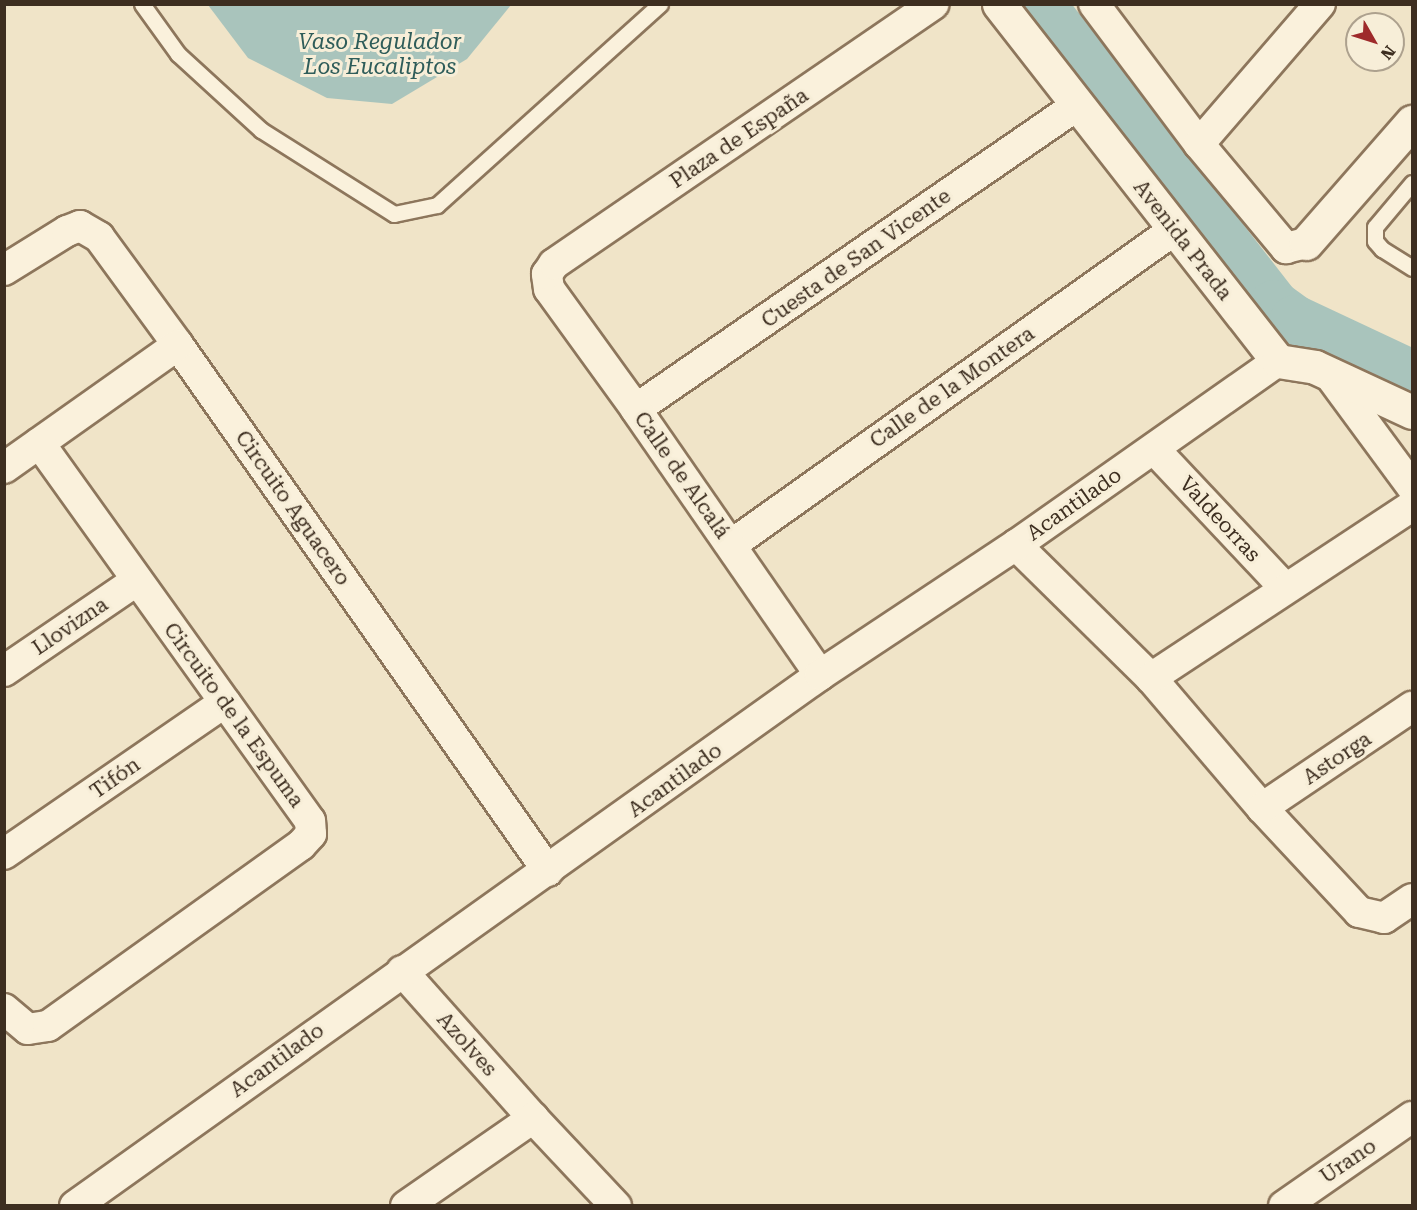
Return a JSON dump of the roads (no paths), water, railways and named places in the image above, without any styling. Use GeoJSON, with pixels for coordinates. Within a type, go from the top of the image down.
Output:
{"type":"FeatureCollection","features":[{"type":"Feature","properties":{"kind":"street","name":"Plaza de España"},"geometry":{"type":"LineString","coordinates":[[548,274],[554,264],[934,4]]}},
{"type":"Feature","properties":{"kind":"street","name":"Avenida Prada"},"geometry":{"type":"LineString","coordinates":[[999,4],[1076,106],[1278,361]]}},
{"type":"Feature","properties":{"kind":"street"},"geometry":{"type":"LineString","coordinates":[[1199,144],[1320,4]]}},
{"type":"Feature","properties":{"kind":"street"},"geometry":{"type":"LineString","coordinates":[[1104,8],[1199,144],[1286,248],[1306,243],[1413,122]]}},
{"type":"Feature","properties":{"kind":"street","name":"Cuesta de San Vicente"},"geometry":{"type":"LineString","coordinates":[[636,409],[1076,106]]}},
{"type":"Feature","properties":{"kind":"street","name":"Circuito Aguacero"},"geometry":{"type":"LineString","coordinates":[[10,256],[80,226],[92,231],[178,345],[548,871]]}},
{"type":"Feature","properties":{"kind":"street","name":"Calle de la Montera"},"geometry":{"type":"LineString","coordinates":[[731,544],[1174,230]]}},
{"type":"Feature","properties":{"kind":"street","name":"Calle de Alcalá"},"geometry":{"type":"LineString","coordinates":[[548,274],[549,289],[731,544],[820,675]]}},
{"type":"Feature","properties":{"kind":"street"},"geometry":{"type":"LineString","coordinates":[[4,468],[178,345]]}},
{"type":"Feature","properties":{"kind":"street"},"geometry":{"type":"LineString","coordinates":[[1278,361],[1315,367],[1413,412]]}},
{"type":"Feature","properties":{"kind":"street","name":"Acantilado"},"geometry":{"type":"LineString","coordinates":[[75,1206],[402,970],[548,871],[820,675],[1016,545],[1278,361]]}},
{"type":"Feature","properties":{"kind":"street"},"geometry":{"type":"LineString","coordinates":[[1328,373],[1413,487]]}},
{"type":"Feature","properties":{"kind":"street","name":"Circuito de la Espuma"},"geometry":{"type":"LineString","coordinates":[[4,1010],[28,1029],[48,1026],[302,845],[311,834],[310,821],[39,444]]}},
{"type":"Feature","properties":{"kind":"street","name":"Valdeorras"},"geometry":{"type":"LineString","coordinates":[[1154,449],[1285,588]]}},
{"type":"Feature","properties":{"kind":"street"},"geometry":{"type":"LineString","coordinates":[[1150,678],[1413,506]]}},
{"type":"Feature","properties":{"kind":"street"},"geometry":{"type":"LineString","coordinates":[[1016,545],[1150,678],[1262,808],[1359,912],[1384,918],[1413,899]]}},
{"type":"Feature","properties":{"kind":"street","name":"Llovizna"},"geometry":{"type":"LineString","coordinates":[[4,671],[136,581]]}},
{"type":"Feature","properties":{"kind":"street","name":"Tifón"},"geometry":{"type":"LineString","coordinates":[[4,854],[225,702]]}},
{"type":"Feature","properties":{"kind":"street","name":"Astorga"},"geometry":{"type":"LineString","coordinates":[[1262,808],[1413,707]]}},
{"type":"Feature","properties":{"kind":"street","name":"Azolves"},"geometry":{"type":"LineString","coordinates":[[402,970],[533,1118],[616,1206]]}},
{"type":"Feature","properties":{"kind":"street","name":"Urano"},"geometry":{"type":"LineString","coordinates":[[1284,1206],[1413,1117]]}},
{"type":"Feature","properties":{"kind":"street"},"geometry":{"type":"LineString","coordinates":[[406,1206],[533,1118]]}},
{"type":"Feature","properties":{"kind":"lane"},"geometry":{"type":"LineString","coordinates":[[142,4],[178,54],[261,130],[394,214],[437,205],[660,4]]}},
{"type":"Feature","properties":{"kind":"lane"},"geometry":{"type":"LineString","coordinates":[[1413,183],[1375,227],[1375,240],[1382,249],[1413,268]]}},
{"type":"Feature","properties":{"kind":"water","name":"Vaso Regulador Los Eucaliptos"},"geometry":{"type":"Polygon","coordinates":[[[208,5],[511,5],[467,59],[392,104],[327,98],[248,58],[208,5]]]}},
{"type":"Feature","properties":{"kind":"waterway"},"geometry":{"type":"LineString","coordinates":[[1040,4],[1274,305],[1295,320],[1412,375]]}}]}
